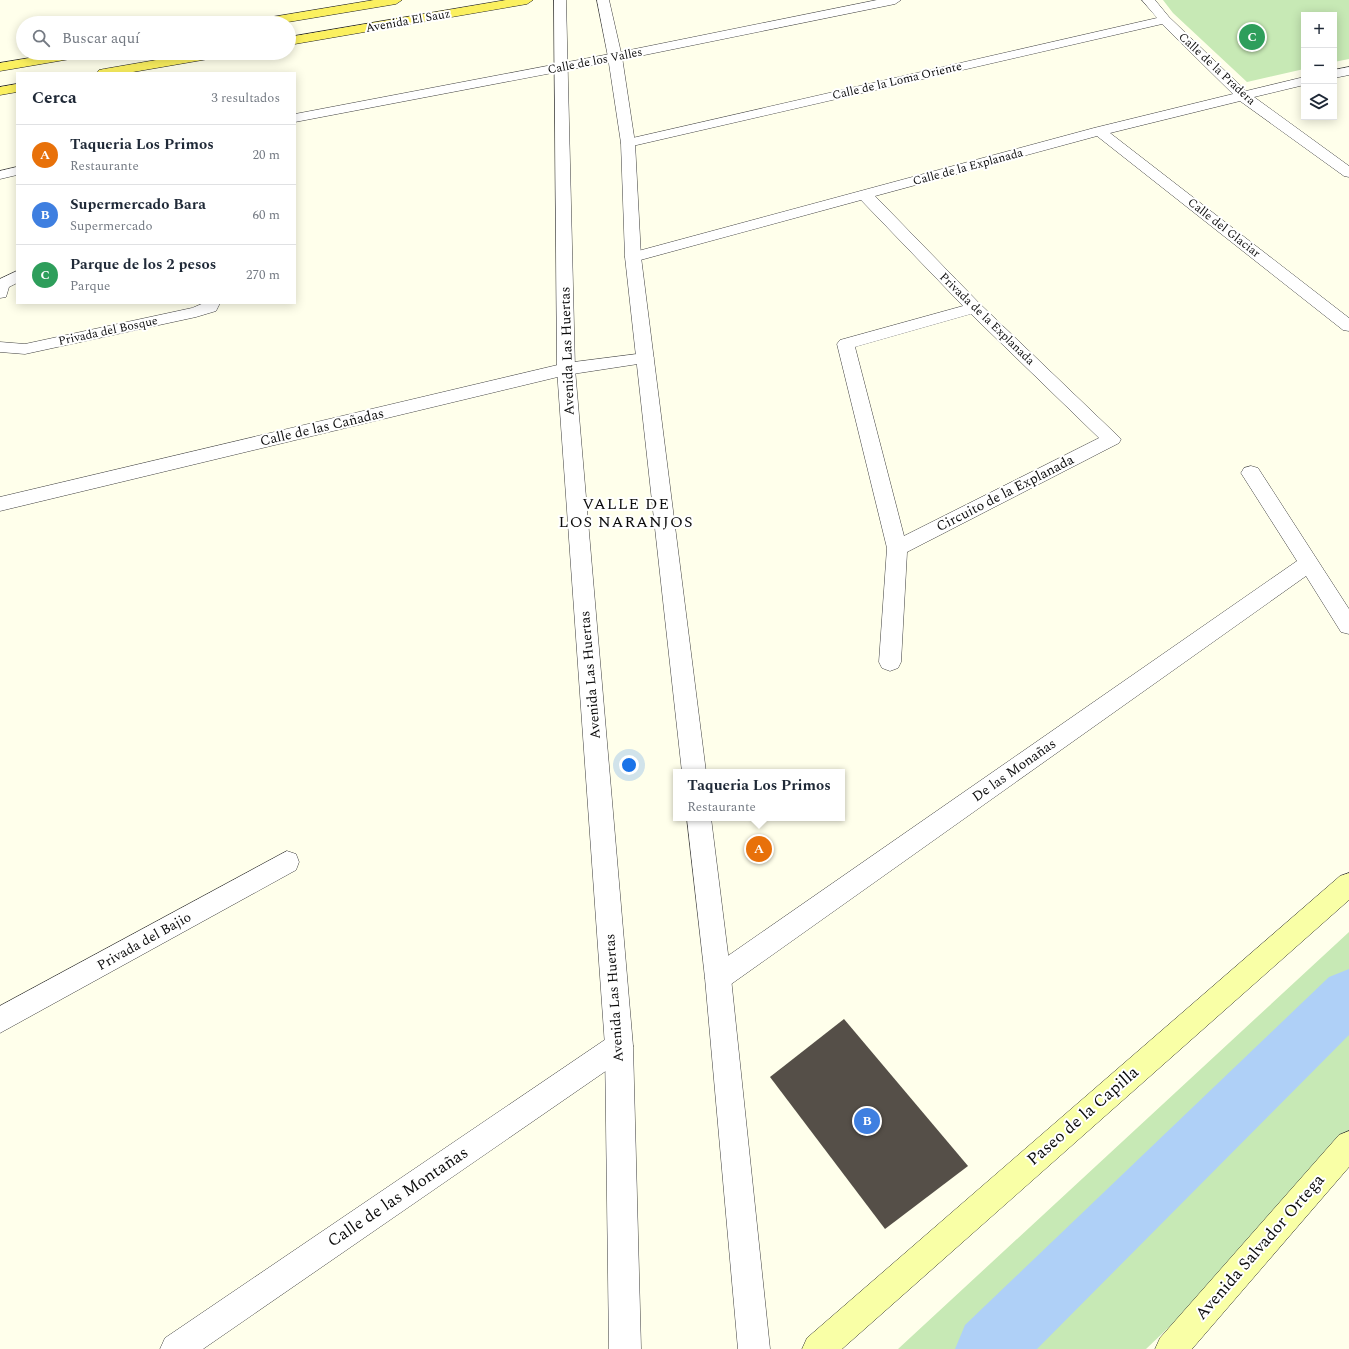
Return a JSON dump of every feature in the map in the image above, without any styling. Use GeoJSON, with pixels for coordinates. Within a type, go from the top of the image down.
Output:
{"type":"FeatureCollection","features":[{"type":"Feature","properties":{"kind":"main road","name":"Avenida El Sauz"},"geometry":{"type":"LineString","coordinates":[[296,17],[396,0]]}},
{"type":"Feature","properties":{"kind":"main road","name":"Avenida El Sauz"},"geometry":{"type":"LineString","coordinates":[[296,40],[527,0]]}},
{"type":"Feature","properties":{"kind":"main road"},"geometry":{"type":"LineString","coordinates":[[0,67],[41,60]]}},
{"type":"Feature","properties":{"kind":"main road"},"geometry":{"type":"LineString","coordinates":[[110,72],[179,60]]}},
{"type":"Feature","properties":{"kind":"main road"},"geometry":{"type":"LineString","coordinates":[[0,91],[16,88]]}},
{"type":"Feature","properties":{"kind":"main road","name":"Paseo de la Capilla"},"geometry":{"type":"LineString","coordinates":[[818,1349],[1349,884]]}},
{"type":"Feature","properties":{"kind":"main road","name":"Avenida Salvador Ortega"},"geometry":{"type":"LineString","coordinates":[[1170,1349],[1349,1145]]}},
{"type":"Feature","properties":{"kind":"street","name":"Avenida Las Huertas"},"geometry":{"type":"LineString","coordinates":[[560,0],[566,369],[619,1046],[624,1349]]}},
{"type":"Feature","properties":{"kind":"street"},"geometry":{"type":"LineString","coordinates":[[603,0],[615,57],[628,143],[633,257],[694,769]]}},
{"type":"Feature","properties":{"kind":"street","name":"Calle de los Valles"},"geometry":{"type":"LineString","coordinates":[[296,118],[615,57],[895,0]]}},
{"type":"Feature","properties":{"kind":"street","name":"Calle de la Pradera"},"geometry":{"type":"LineString","coordinates":[[1148,0],[1165,20],[1243,96],[1349,173]]}},
{"type":"Feature","properties":{"kind":"street","name":"Calle de la Loma Oriente"},"geometry":{"type":"LineString","coordinates":[[628,143],[1165,20]]}},
{"type":"Feature","properties":{"kind":"street"},"geometry":{"type":"LineString","coordinates":[[1337,73],[1349,71]]}},
{"type":"Feature","properties":{"kind":"street","name":"Calle de la Explanada"},"geometry":{"type":"LineString","coordinates":[[633,257],[1099,131],[1301,82]]}},
{"type":"Feature","properties":{"kind":"street","name":"Calle del Glaciar"},"geometry":{"type":"LineString","coordinates":[[1099,131],[1349,326]]}},
{"type":"Feature","properties":{"kind":"street"},"geometry":{"type":"LineString","coordinates":[[0,175],[16,172]]}},
{"type":"Feature","properties":{"kind":"street","name":"Privada de la Explanada"},"geometry":{"type":"LineString","coordinates":[[865,195],[974,308],[1112,439]]}},
{"type":"Feature","properties":{"kind":"street"},"geometry":{"type":"LineString","coordinates":[[0,293],[2,284],[16,277]]}},
{"type":"Feature","properties":{"kind":"street","name":"Privada del Bosque"},"geometry":{"type":"LineString","coordinates":[[0,347],[25,349],[196,312],[210,307],[212,304]]}},
{"type":"Feature","properties":{"kind":"street"},"geometry":{"type":"LineString","coordinates":[[890,662],[897,548],[846,344],[974,308]]}},
{"type":"Feature","properties":{"kind":"street","name":"Calle de las Cañadas"},"geometry":{"type":"LineString","coordinates":[[0,504],[566,369],[645,358]]}},
{"type":"Feature","properties":{"kind":"street","name":"Circuito de la Explanada"},"geometry":{"type":"LineString","coordinates":[[897,548],[1112,439]]}},
{"type":"Feature","properties":{"kind":"street"},"geometry":{"type":"LineString","coordinates":[[1251,473],[1349,626]]}},
{"type":"Feature","properties":{"kind":"street","name":"De las Monañas"},"geometry":{"type":"LineString","coordinates":[[718,978],[1309,562]]}},
{"type":"Feature","properties":{"kind":"street"},"geometry":{"type":"LineString","coordinates":[[699,821],[718,978],[754,1349]]}},
{"type":"Feature","properties":{"kind":"street","name":"Privada del Bajio"},"geometry":{"type":"LineString","coordinates":[[0,1020],[287,862]]}},
{"type":"Feature","properties":{"kind":"street","name":"Calle de las Montañas"},"geometry":{"type":"LineString","coordinates":[[176,1349],[619,1046]]}},
{"type":"Feature","properties":{"kind":"green space"},"geometry":{"type":"Polygon","coordinates":[[[1163,0],[1349,0],[1349,59],[1337,61],[1337,12],[1301,12],[1301,70],[1247,82],[1173,13],[1163,0]]]}},
{"type":"Feature","properties":{"kind":"green space"},"geometry":{"type":"Polygon","coordinates":[[[1349,932],[1349,1156],[1146,1349],[898,1349],[1349,932]]]}},
{"type":"Feature","properties":{"kind":"building"},"geometry":{"type":"Polygon","coordinates":[[[844,1019],[968,1166],[885,1229],[770,1077],[844,1019]]]}},
{"type":"Feature","properties":{"kind":"waterway"},"geometry":{"type":"LineString","coordinates":[[989,1349],[1349,996]]}},
{"type":"Feature","properties":{"kind":"place","name":"Parque de los 2 pesos"},"geometry":{"type":"Point","coordinates":[1252,37]}},
{"type":"Feature","properties":{"kind":"place","name":"Taqueria Los Primos"},"geometry":{"type":"Point","coordinates":[759,849]}},
{"type":"Feature","properties":{"kind":"place","name":"Supermercado Bara"},"geometry":{"type":"Point","coordinates":[867,1121]}},
{"type":"Feature","properties":{"kind":"district","name":"VALLE DE LOS NARANJOS"},"geometry":{"type":"Point","coordinates":[626,513]}}]}
